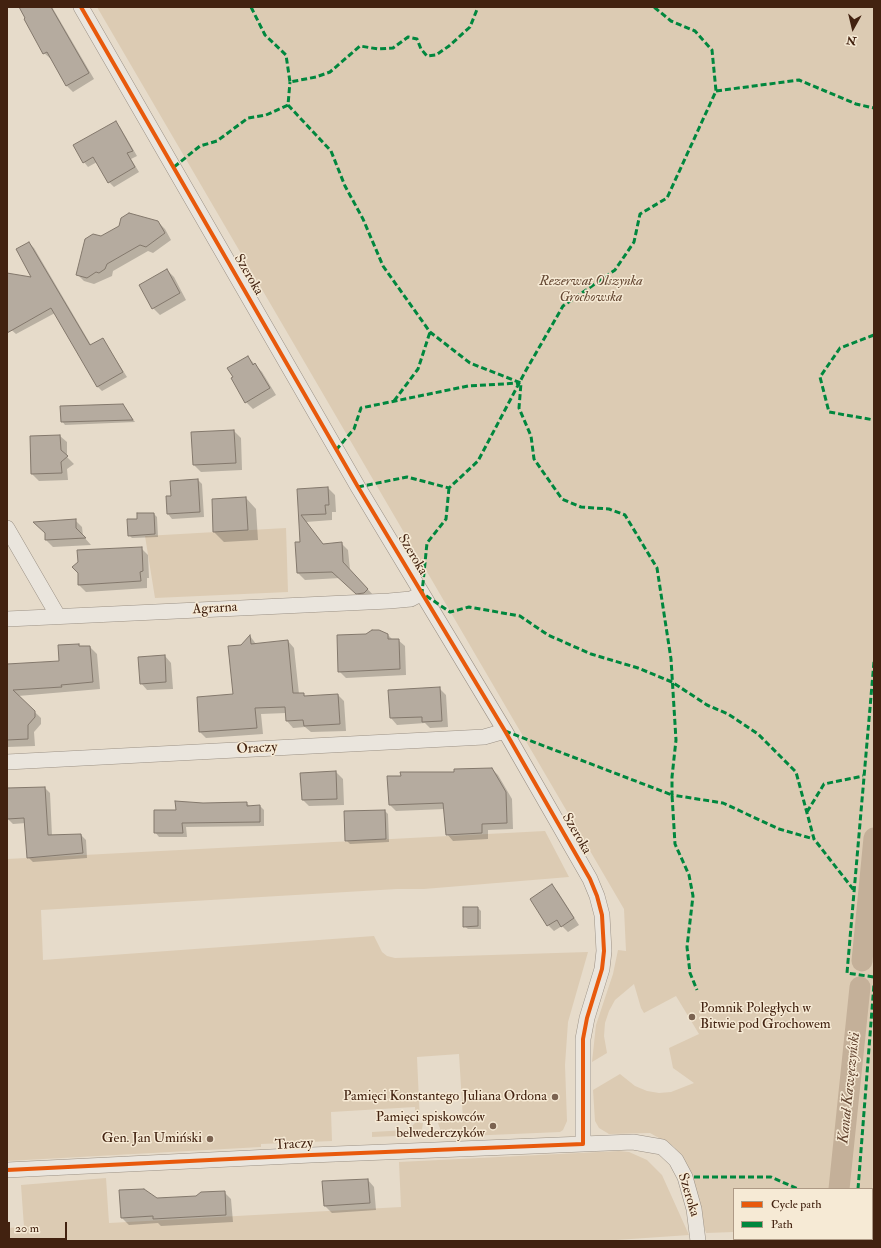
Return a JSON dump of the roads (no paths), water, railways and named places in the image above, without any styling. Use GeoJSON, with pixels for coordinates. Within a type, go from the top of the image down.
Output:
{"type":"FeatureCollection","features":[{"type":"Feature","properties":{"kind":"street","name":"Szeroka"},"geometry":{"type":"LineString","coordinates":[[81,7],[358,487],[505,731],[590,878],[602,915],[603,962],[587,1018],[583,1039],[583,1144],[633,1142],[662,1147],[676,1160],[685,1177],[694,1209],[698,1241]]}},
{"type":"Feature","properties":{"kind":"street"},"geometry":{"type":"LineString","coordinates":[[7,528],[58,616]]}},
{"type":"Feature","properties":{"kind":"street","name":"Agrarna"},"geometry":{"type":"LineString","coordinates":[[7,619],[389,601],[411,599],[422,594]]}},
{"type":"Feature","properties":{"kind":"street","name":"Oraczy"},"geometry":{"type":"LineString","coordinates":[[7,762],[484,737],[505,731]]}},
{"type":"Feature","properties":{"kind":"street","name":"Traczy"},"geometry":{"type":"LineString","coordinates":[[7,1170],[311,1155],[583,1144]]}},
{"type":"Feature","properties":{"kind":"waterway","name":"Kanał Kawęczyński"},"geometry":{"type":"LineString","coordinates":[[862,961],[874,838]]}},
{"type":"Feature","properties":{"kind":"waterway","name":"Kanał Kawęczyński"},"geometry":{"type":"LineString","coordinates":[[839,1188],[860,987]]}},
{"type":"Feature","properties":{"kind":"place","name":"Pomnik Poległych w Bitwie pod Grochowem"},"geometry":{"type":"Point","coordinates":[692,1017]}},
{"type":"Feature","properties":{"kind":"place","name":"Pamięci Konstantego Juliana Ordona"},"geometry":{"type":"Point","coordinates":[555,1097]}},
{"type":"Feature","properties":{"kind":"place","name":"Pamięci spiskowców belwederczyków"},"geometry":{"type":"Point","coordinates":[493,1126]}},
{"type":"Feature","properties":{"kind":"place","name":"Gen. Jan Umiński"},"geometry":{"type":"Point","coordinates":[210,1139]}},
{"type":"Feature","properties":{"kind":"park label","name":"Rezerwat Olszynka Grochowska"},"geometry":{"type":"Point","coordinates":[591,290]}}]}
